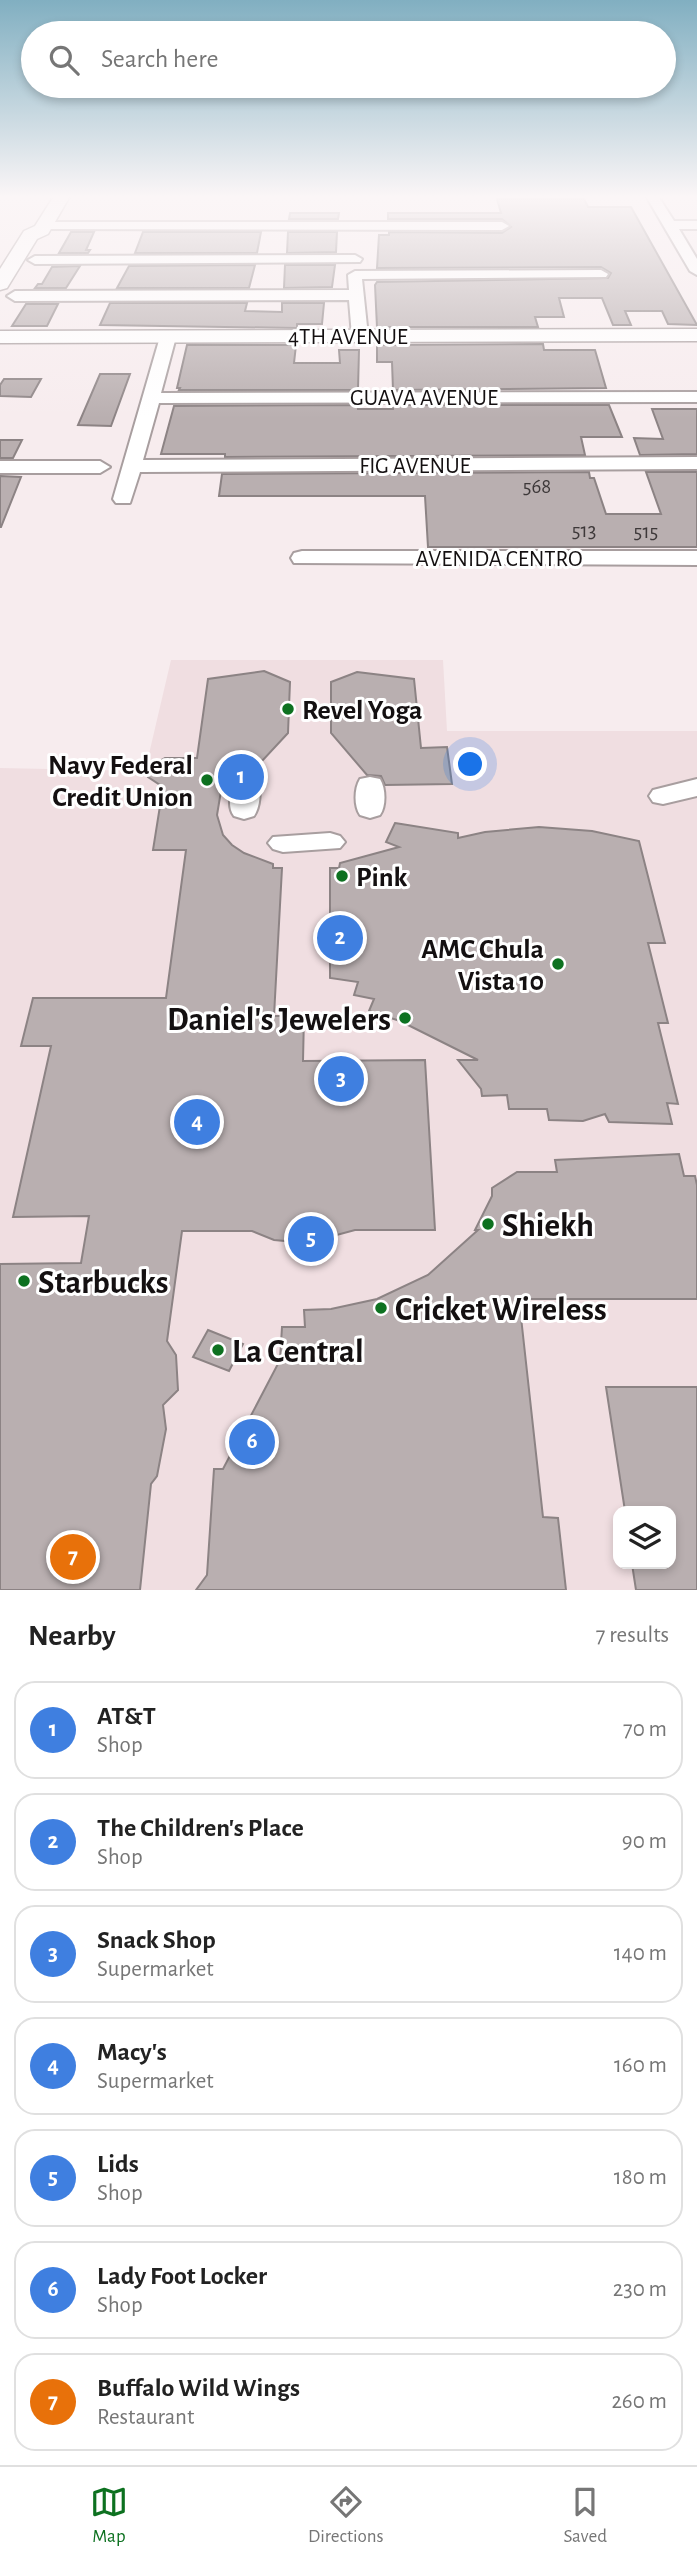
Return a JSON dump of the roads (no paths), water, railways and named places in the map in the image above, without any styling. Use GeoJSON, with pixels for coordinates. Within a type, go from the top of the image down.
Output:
{"type":"FeatureCollection","features":[{"type":"Feature","properties":{"kind":"main road"},"geometry":{"type":"LineString","coordinates":[[6,296],[19,270]]}},
{"type":"Feature","properties":{"kind":"main road","name":"4TH AVENUE"},"geometry":{"type":"LineString","coordinates":[[0,337],[697,335]]}},
{"type":"Feature","properties":{"kind":"street"},"geometry":{"type":"LineString","coordinates":[[355,270],[360,336]]}},
{"type":"Feature","properties":{"kind":"street"},"geometry":{"type":"LineString","coordinates":[[355,275],[601,274]]}},
{"type":"Feature","properties":{"kind":"street"},"geometry":{"type":"LineString","coordinates":[[6,296],[356,295]]}},
{"type":"Feature","properties":{"kind":"street"},"geometry":{"type":"LineString","coordinates":[[123,499],[169,337]]}},
{"type":"Feature","properties":{"kind":"street","name":"GUAVA AVENUE"},"geometry":{"type":"LineString","coordinates":[[152,398],[697,397]]}},
{"type":"Feature","properties":{"kind":"street","name":"FIG AVENUE"},"geometry":{"type":"LineString","coordinates":[[133,466],[697,463]]}},
{"type":"Feature","properties":{"kind":"street"},"geometry":{"type":"LineString","coordinates":[[0,467],[100,467]]}},
{"type":"Feature","properties":{"kind":"street","name":"AVENIDA CENTRO"},"geometry":{"type":"LineString","coordinates":[[302,558],[697,558]]}},
{"type":"Feature","properties":{"kind":"street"},"geometry":{"type":"LineString","coordinates":[[697,787],[663,796],[697,802]]}},
{"type":"Feature","properties":{"kind":"street"},"geometry":{"type":"LineString","coordinates":[[283,843],[330,842]]}},
{"type":"Feature","properties":{"kind":"place","name":"Revel Yoga"},"geometry":{"type":"Point","coordinates":[288,709]}},
{"type":"Feature","properties":{"kind":"place","name":"AT&T"},"geometry":{"type":"Point","coordinates":[241,777]}},
{"type":"Feature","properties":{"kind":"place","name":"Navy Federal Credit Union"},"geometry":{"type":"Point","coordinates":[207,780]}},
{"type":"Feature","properties":{"kind":"place","name":"Pink"},"geometry":{"type":"Point","coordinates":[342,876]}},
{"type":"Feature","properties":{"kind":"place","name":"The Children's Place"},"geometry":{"type":"Point","coordinates":[340,938]}},
{"type":"Feature","properties":{"kind":"place","name":"AMC Chula Vista 10"},"geometry":{"type":"Point","coordinates":[558,964]}},
{"type":"Feature","properties":{"kind":"place","name":"Daniel's Jewelers"},"geometry":{"type":"Point","coordinates":[405,1018]}},
{"type":"Feature","properties":{"kind":"place","name":"Snack Shop"},"geometry":{"type":"Point","coordinates":[341,1079]}},
{"type":"Feature","properties":{"kind":"place","name":"Macy's"},"geometry":{"type":"Point","coordinates":[197,1122]}},
{"type":"Feature","properties":{"kind":"place","name":"Shiekh"},"geometry":{"type":"Point","coordinates":[488,1224]}},
{"type":"Feature","properties":{"kind":"place","name":"Lids"},"geometry":{"type":"Point","coordinates":[311,1239]}},
{"type":"Feature","properties":{"kind":"place","name":"Starbucks"},"geometry":{"type":"Point","coordinates":[24,1281]}},
{"type":"Feature","properties":{"kind":"place","name":"Cricket Wireless"},"geometry":{"type":"Point","coordinates":[381,1308]}},
{"type":"Feature","properties":{"kind":"place","name":"La Central"},"geometry":{"type":"Point","coordinates":[218,1350]}},
{"type":"Feature","properties":{"kind":"place","name":"Lady Foot Locker"},"geometry":{"type":"Point","coordinates":[252,1442]}},
{"type":"Feature","properties":{"kind":"place","name":"Buffalo Wild Wings"},"geometry":{"type":"Point","coordinates":[73,1557]}}]}
